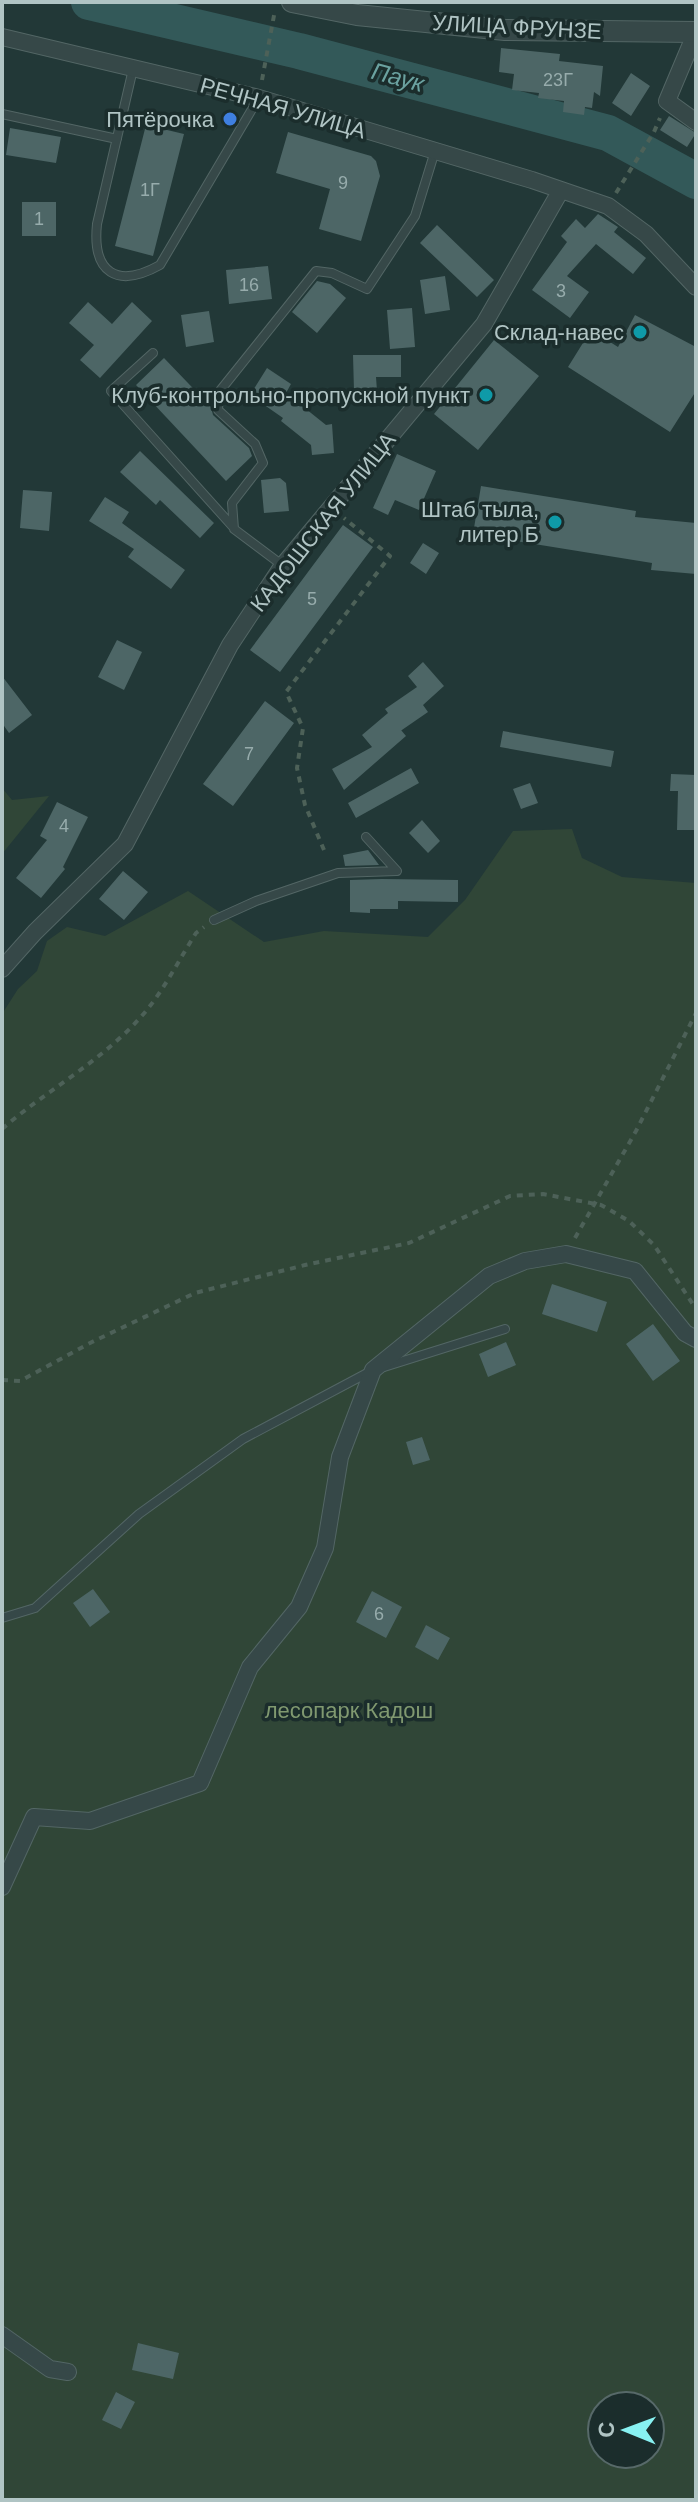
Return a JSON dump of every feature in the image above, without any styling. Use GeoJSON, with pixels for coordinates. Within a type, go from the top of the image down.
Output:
{"type":"FeatureCollection","features":[{"type":"Feature","properties":{"kind":"street","name":"УЛИЦА ФРУНЗЕ"},"geometry":{"type":"LineString","coordinates":[[306,4],[357,15],[505,30],[696,32]]}},
{"type":"Feature","properties":{"kind":"street"},"geometry":{"type":"LineString","coordinates":[[696,32],[667,101],[696,122]]}},
{"type":"Feature","properties":{"kind":"street","name":"РЕЧНАЯ УЛИЦА"},"geometry":{"type":"LineString","coordinates":[[2,37],[259,98],[608,206],[646,234],[696,287]]}},
{"type":"Feature","properties":{"kind":"street","name":"КАДОШСКАЯ УЛИЦА"},"geometry":{"type":"LineString","coordinates":[[2,969],[35,932],[125,844],[230,645],[283,565],[484,324],[561,190]]}},
{"type":"Feature","properties":{"kind":"street"},"geometry":{"type":"LineString","coordinates":[[2,1887],[34,1817],[90,1821],[200,1783],[250,1667],[299,1607],[325,1548],[340,1457],[373,1370],[489,1276],[525,1261],[566,1254],[635,1271],[685,1333],[696,1339]]}},
{"type":"Feature","properties":{"kind":"street"},"geometry":{"type":"LineString","coordinates":[[2,2335],[50,2369],[68,2372]]}},
{"type":"Feature","properties":{"kind":"lane"},"geometry":{"type":"LineString","coordinates":[[133,69],[97,224],[95,245],[99,262],[107,270],[126,276],[145,273],[160,265],[259,98]]}},
{"type":"Feature","properties":{"kind":"lane"},"geometry":{"type":"LineString","coordinates":[[2,114],[117,139]]}},
{"type":"Feature","properties":{"kind":"lane"},"geometry":{"type":"LineString","coordinates":[[234,529],[232,503],[263,463],[255,444],[218,410],[219,392],[316,271],[332,273],[367,289],[415,216],[435,151]]}},
{"type":"Feature","properties":{"kind":"lane"},"geometry":{"type":"LineString","coordinates":[[153,353],[111,391],[234,529],[283,565]]}},
{"type":"Feature","properties":{"kind":"lane"},"geometry":{"type":"LineString","coordinates":[[214,920],[256,901],[338,873],[397,871],[366,837]]}},
{"type":"Feature","properties":{"kind":"lane"},"geometry":{"type":"LineString","coordinates":[[2,1618],[35,1608],[139,1514],[243,1439],[373,1370],[505,1329]]}},
{"type":"Feature","properties":{"kind":"path"},"geometry":{"type":"LineString","coordinates":[[259,98],[277,2]]}},
{"type":"Feature","properties":{"kind":"path"},"geometry":{"type":"LineString","coordinates":[[608,206],[654,132]]}},
{"type":"Feature","properties":{"kind":"path"},"geometry":{"type":"LineString","coordinates":[[324,850],[305,805],[297,768],[303,728],[286,692],[390,556],[330,507]]}},
{"type":"Feature","properties":{"kind":"path"},"geometry":{"type":"LineString","coordinates":[[2,1129],[32,1103],[103,1053],[146,1011],[196,933],[214,920]]}},
{"type":"Feature","properties":{"kind":"path"},"geometry":{"type":"LineString","coordinates":[[566,1254],[636,1131],[696,1013]]}},
{"type":"Feature","properties":{"kind":"path"},"geometry":{"type":"LineString","coordinates":[[2,1380],[20,1381],[92,1342],[195,1293],[409,1243],[510,1196],[543,1194],[601,1205],[629,1221],[654,1245],[696,1309]]}},
{"type":"Feature","properties":{"kind":"green space"},"geometry":{"type":"Polygon","coordinates":[[[2,788],[12,800],[49,796],[2,854],[2,788]]]}},
{"type":"Feature","properties":{"kind":"green space","name":"лесопарк Кадош"},"geometry":{"type":"Polygon","coordinates":[[[572,829],[582,858],[622,877],[696,883],[696,2500],[2,2500],[2,1014],[18,989],[37,971],[47,941],[67,927],[105,936],[188,891],[264,942],[324,931],[428,937],[465,900],[513,831],[572,829]]]}},
{"type":"Feature","properties":{"kind":"building"},"geometry":{"type":"Polygon","coordinates":[[[501,48],[560,54],[559,61],[603,66],[600,96],[594,92],[592,108],[585,107],[584,115],[563,112],[564,101],[538,98],[539,93],[512,90],[514,74],[499,72],[501,48]]]}},
{"type":"Feature","properties":{"kind":"building"},"geometry":{"type":"Polygon","coordinates":[[[631,73],[650,86],[631,116],[612,103],[631,73]]]}},
{"type":"Feature","properties":{"kind":"building"},"geometry":{"type":"Polygon","coordinates":[[[669,116],[696,133],[687,147],[660,130],[669,116]]]}},
{"type":"Feature","properties":{"kind":"building"},"geometry":{"type":"Polygon","coordinates":[[[146,125],[184,134],[153,256],[115,246],[146,125]]]}},
{"type":"Feature","properties":{"kind":"building"},"geometry":{"type":"Polygon","coordinates":[[[10,128],[61,137],[56,163],[6,155],[10,128]]]}},
{"type":"Feature","properties":{"kind":"building"},"geometry":{"type":"Polygon","coordinates":[[[288,132],[371,156],[376,161],[380,176],[361,241],[319,229],[330,189],[276,173],[288,132]]]}},
{"type":"Feature","properties":{"kind":"building"},"geometry":{"type":"Polygon","coordinates":[[[22,202],[56,202],[56,236],[22,236],[22,202]]]}},
{"type":"Feature","properties":{"kind":"building"},"geometry":{"type":"Polygon","coordinates":[[[598,214],[618,227],[614,232],[646,258],[633,274],[596,244],[567,276],[589,292],[570,318],[532,290],[567,242],[561,236],[576,219],[585,228],[598,214]]]}},
{"type":"Feature","properties":{"kind":"building"},"geometry":{"type":"Polygon","coordinates":[[[437,225],[494,280],[477,297],[420,243],[437,225]]]}},
{"type":"Feature","properties":{"kind":"building"},"geometry":{"type":"Polygon","coordinates":[[[268,266],[272,299],[229,304],[226,270],[268,266]]]}},
{"type":"Feature","properties":{"kind":"building"},"geometry":{"type":"Polygon","coordinates":[[[445,276],[450,310],[425,314],[420,280],[445,276]]]}},
{"type":"Feature","properties":{"kind":"building"},"geometry":{"type":"Polygon","coordinates":[[[317,281],[330,284],[346,298],[317,333],[292,312],[317,281]]]}},
{"type":"Feature","properties":{"kind":"building"},"geometry":{"type":"Polygon","coordinates":[[[88,302],[112,324],[132,302],[152,321],[100,378],[80,360],[94,345],[69,323],[88,302]]]}},
{"type":"Feature","properties":{"kind":"building"},"geometry":{"type":"Polygon","coordinates":[[[412,308],[415,347],[390,349],[387,310],[412,308]]]}},
{"type":"Feature","properties":{"kind":"building"},"geometry":{"type":"Polygon","coordinates":[[[209,311],[214,342],[186,347],[181,315],[209,311]]]}},
{"type":"Feature","properties":{"kind":"building"},"geometry":{"type":"Polygon","coordinates":[[[635,315],[696,347],[696,391],[670,432],[568,367],[591,330],[618,347],[635,315]]]}},
{"type":"Feature","properties":{"kind":"building","name":"Клуб-контрольно-пропускной пункт"},"geometry":{"type":"Polygon","coordinates":[[[494,340],[539,376],[478,450],[434,414],[494,340]]]}},
{"type":"Feature","properties":{"kind":"building"},"geometry":{"type":"Polygon","coordinates":[[[353,355],[401,355],[401,377],[376,377],[377,391],[354,391],[353,355]]]}},
{"type":"Feature","properties":{"kind":"building"},"geometry":{"type":"Polygon","coordinates":[[[164,358],[211,407],[213,415],[249,448],[252,456],[226,481],[136,385],[164,358]]]}},
{"type":"Feature","properties":{"kind":"building"},"geometry":{"type":"Polygon","coordinates":[[[267,368],[291,384],[286,393],[326,425],[332,424],[334,453],[312,455],[311,445],[281,421],[283,418],[250,395],[267,368]]]}},
{"type":"Feature","properties":{"kind":"building"},"geometry":{"type":"Polygon","coordinates":[[[140,451],[214,523],[200,538],[160,500],[156,505],[120,472],[140,451]]]}},
{"type":"Feature","properties":{"kind":"building"},"geometry":{"type":"Polygon","coordinates":[[[397,454],[436,471],[419,510],[395,500],[388,515],[373,508],[397,454]]]}},
{"type":"Feature","properties":{"kind":"building"},"geometry":{"type":"Polygon","coordinates":[[[280,478],[286,483],[289,511],[264,513],[261,480],[280,478]]]}},
{"type":"Feature","properties":{"kind":"building","name":"Штаб тыла, литер Б"},"geometry":{"type":"Polygon","coordinates":[[[481,486],[636,511],[635,517],[696,523],[696,574],[651,570],[652,563],[473,534],[481,486]]]}},
{"type":"Feature","properties":{"kind":"building"},"geometry":{"type":"Polygon","coordinates":[[[23,490],[52,492],[49,531],[20,528],[23,490]]]}},
{"type":"Feature","properties":{"kind":"building"},"geometry":{"type":"Polygon","coordinates":[[[105,497],[129,512],[122,523],[185,570],[171,589],[128,557],[134,549],[89,521],[105,497]]]}},
{"type":"Feature","properties":{"kind":"building"},"geometry":{"type":"Polygon","coordinates":[[[343,525],[373,547],[280,672],[250,650],[343,525]]]}},
{"type":"Feature","properties":{"kind":"building"},"geometry":{"type":"Polygon","coordinates":[[[423,543],[439,553],[426,574],[410,563],[423,543]]]}},
{"type":"Feature","properties":{"kind":"building"},"geometry":{"type":"Polygon","coordinates":[[[117,640],[142,652],[124,690],[98,677],[117,640]]]}},
{"type":"Feature","properties":{"kind":"building"},"geometry":{"type":"Polygon","coordinates":[[[423,662],[444,686],[423,705],[428,712],[401,730],[406,736],[344,790],[332,769],[372,747],[362,735],[388,713],[385,709],[417,687],[408,676],[423,662]]]}},
{"type":"Feature","properties":{"kind":"building"},"geometry":{"type":"Polygon","coordinates":[[[2,676],[32,715],[9,733],[2,723],[2,676]]]}},
{"type":"Feature","properties":{"kind":"building"},"geometry":{"type":"Polygon","coordinates":[[[265,701],[294,723],[233,806],[203,784],[265,701]]]}},
{"type":"Feature","properties":{"kind":"building"},"geometry":{"type":"Polygon","coordinates":[[[503,731],[614,751],[611,767],[500,747],[503,731]]]}},
{"type":"Feature","properties":{"kind":"building"},"geometry":{"type":"Polygon","coordinates":[[[411,768],[419,783],[356,818],[348,803],[411,768]]]}},
{"type":"Feature","properties":{"kind":"building"},"geometry":{"type":"Polygon","coordinates":[[[671,774],[696,775],[696,830],[677,830],[678,791],[670,791],[671,774]]]}},
{"type":"Feature","properties":{"kind":"building"},"geometry":{"type":"Polygon","coordinates":[[[530,783],[538,803],[521,809],[513,789],[530,783]]]}},
{"type":"Feature","properties":{"kind":"building"},"geometry":{"type":"Polygon","coordinates":[[[57,802],[88,817],[63,867],[65,869],[41,898],[16,878],[47,840],[40,836],[57,802]]]}},
{"type":"Feature","properties":{"kind":"building"},"geometry":{"type":"Polygon","coordinates":[[[422,820],[440,841],[428,853],[409,833],[422,820]]]}},
{"type":"Feature","properties":{"kind":"building"},"geometry":{"type":"Polygon","coordinates":[[[368,850],[379,865],[345,866],[343,855],[368,850]]]}},
{"type":"Feature","properties":{"kind":"building"},"geometry":{"type":"Polygon","coordinates":[[[123,871],[148,892],[124,920],[99,899],[123,871]]]}},
{"type":"Feature","properties":{"kind":"building"},"geometry":{"type":"Polygon","coordinates":[[[350,880],[458,880],[458,902],[398,901],[398,909],[350,912],[350,880]]]}},
{"type":"Feature","properties":{"kind":"building"},"geometry":{"type":"Polygon","coordinates":[[[552,1284],[607,1302],[597,1332],[542,1314],[552,1284]]]}},
{"type":"Feature","properties":{"kind":"building"},"geometry":{"type":"Polygon","coordinates":[[[653,1324],[680,1361],[653,1381],[626,1344],[653,1324]]]}},
{"type":"Feature","properties":{"kind":"building"},"geometry":{"type":"Polygon","coordinates":[[[506,1342],[516,1365],[488,1377],[479,1354],[506,1342]]]}},
{"type":"Feature","properties":{"kind":"building"},"geometry":{"type":"Polygon","coordinates":[[[422,1437],[430,1460],[413,1465],[406,1442],[422,1437]]]}},
{"type":"Feature","properties":{"kind":"building"},"geometry":{"type":"Polygon","coordinates":[[[93,1589],[110,1612],[90,1627],[73,1603],[93,1589]]]}},
{"type":"Feature","properties":{"kind":"building"},"geometry":{"type":"Polygon","coordinates":[[[372,1591],[402,1607],[386,1638],[356,1622],[372,1591]]]}},
{"type":"Feature","properties":{"kind":"building"},"geometry":{"type":"Polygon","coordinates":[[[426,1625],[450,1638],[438,1660],[415,1647],[426,1625]]]}},
{"type":"Feature","properties":{"kind":"building"},"geometry":{"type":"Polygon","coordinates":[[[138,2343],[179,2353],[173,2379],[132,2370],[138,2343]]]}},
{"type":"Feature","properties":{"kind":"building"},"geometry":{"type":"Polygon","coordinates":[[[116,2392],[135,2402],[121,2429],[102,2420],[116,2392]]]}},
{"type":"Feature","properties":{"kind":"waterway","name":"Паук"},"geometry":{"type":"LineString","coordinates":[[89,2],[299,51],[608,133],[696,181]]}},
{"type":"Feature","properties":{"kind":"place","name":"Пятёрочка"},"geometry":{"type":"Point","coordinates":[230,119]}},
{"type":"Feature","properties":{"kind":"place","name":"Склад-навес"},"geometry":{"type":"Point","coordinates":[640,332]}},
{"type":"Feature","properties":{"kind":"place","name":"Клуб-контрольно-пропускной пункт"},"geometry":{"type":"Point","coordinates":[486,395]}},
{"type":"Feature","properties":{"kind":"place","name":"Штаб тыла, литер Б"},"geometry":{"type":"Point","coordinates":[555,522]}}]}
